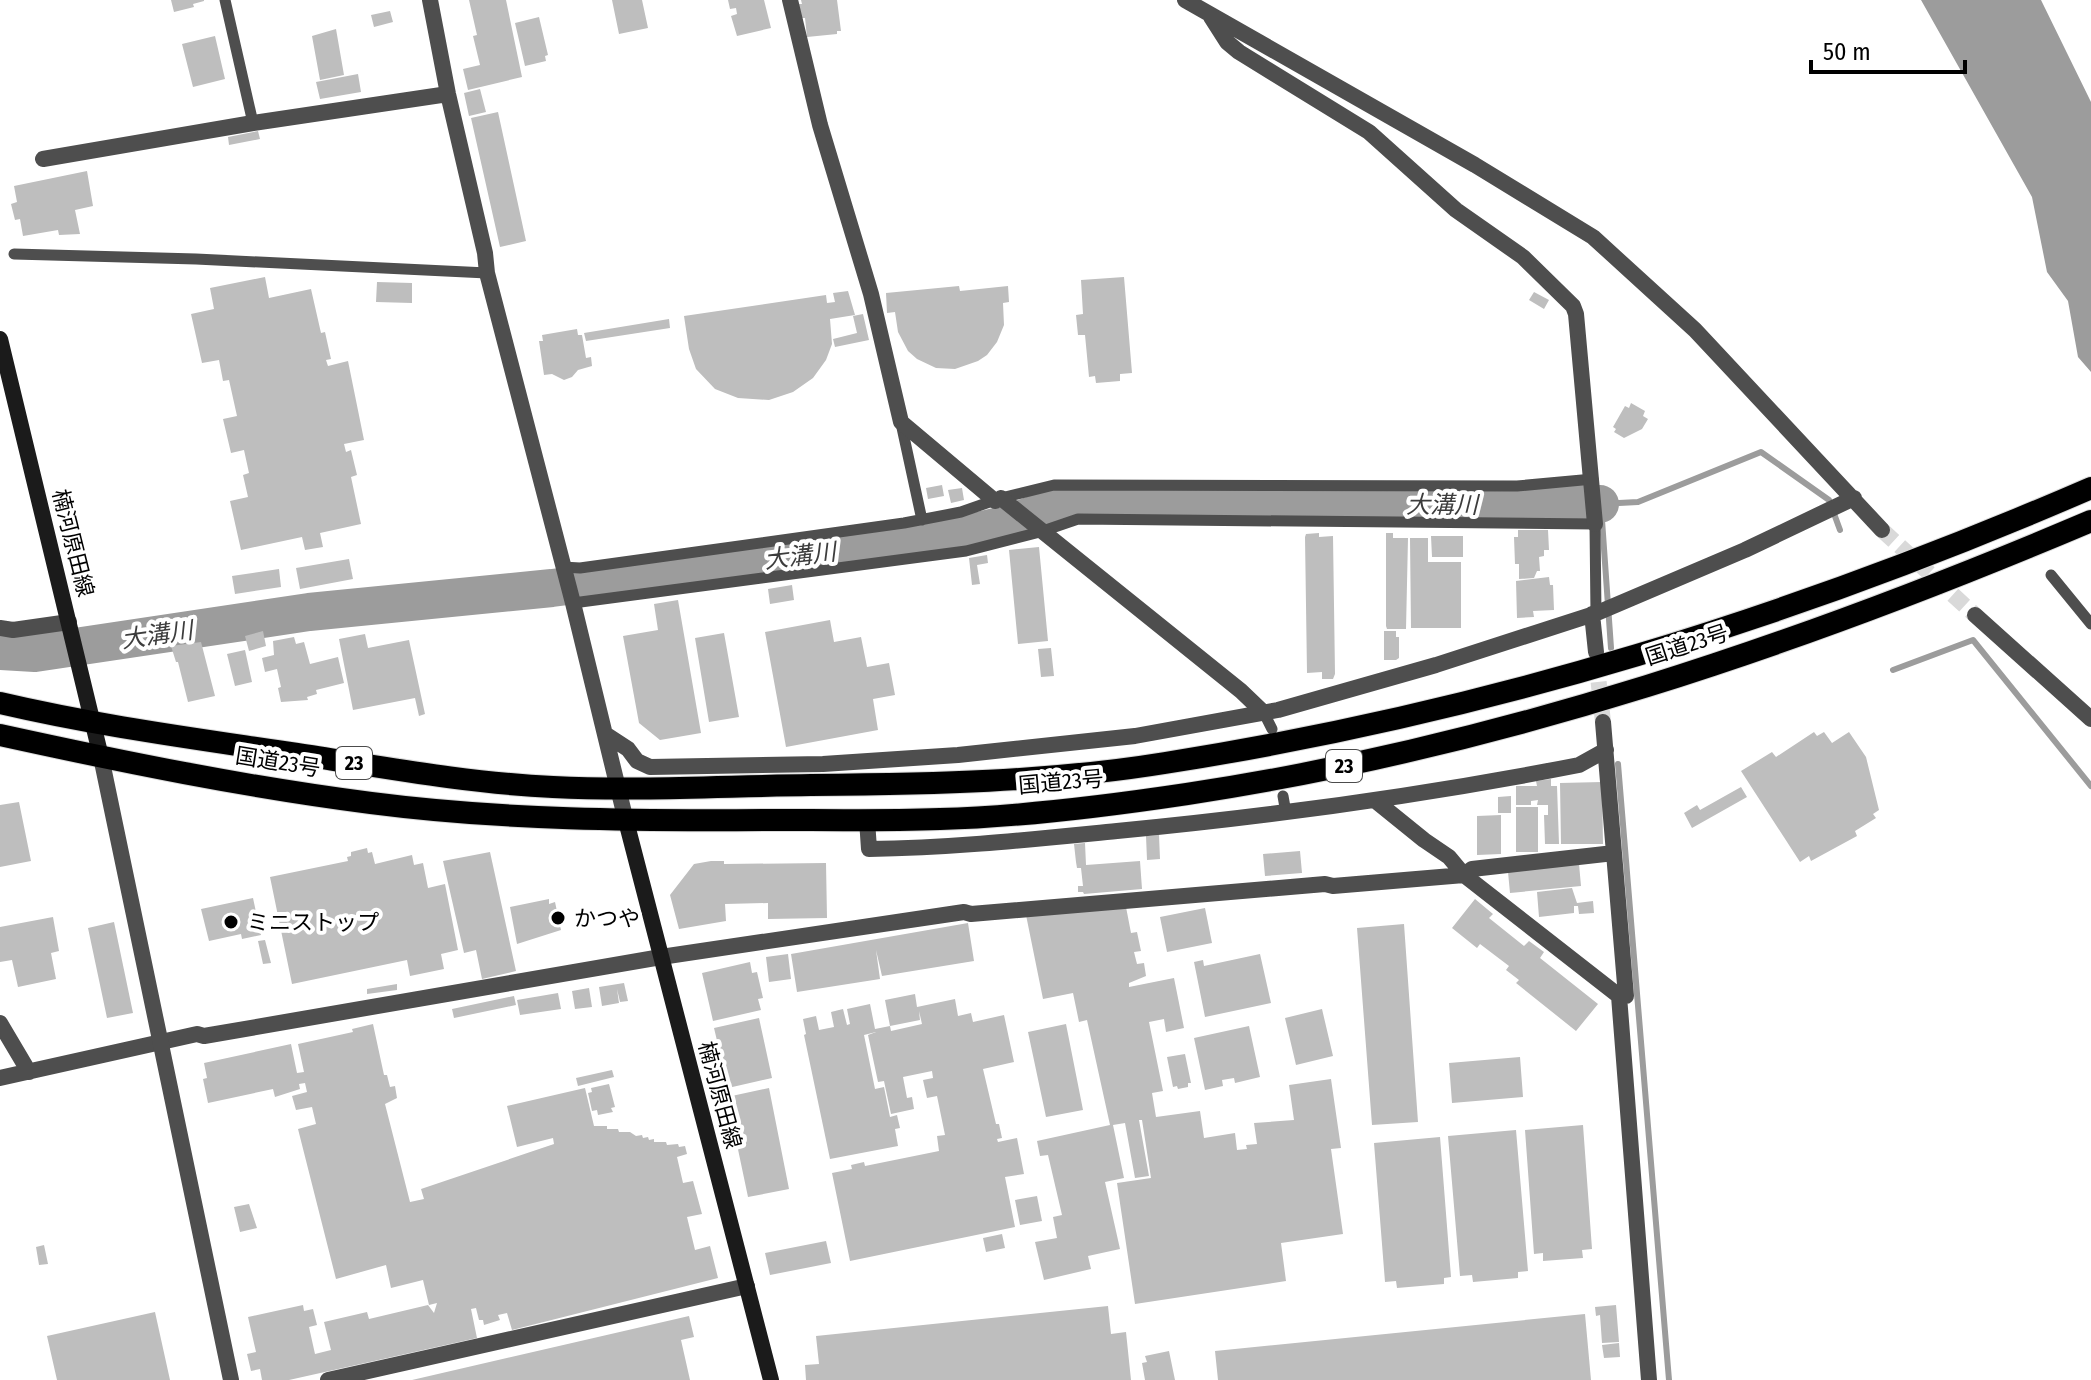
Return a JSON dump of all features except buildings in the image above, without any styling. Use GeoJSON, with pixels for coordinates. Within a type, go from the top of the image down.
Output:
{"type":"FeatureCollection","features":[{"type":"Feature","properties":{"kind":"highway","name":"国道23号"},"geometry":{"type":"LineString","coordinates":[[0,703],[92,721],[457,778],[552,787],[1009,780],[1160,764],[1263,746],[1416,716],[1539,686],[1730,627],[1866,579],[2091,488]]}},
{"type":"Feature","properties":{"kind":"highway","name":"国道23号"},"geometry":{"type":"LineString","coordinates":[[0,735],[101,757],[369,803],[454,812],[626,821],[867,820],[944,819],[1094,806],[1183,795],[1326,770],[1418,750],[1614,696],[1881,607],[2091,521]]}},
{"type":"Feature","properties":{"kind":"main road","name":"楠河原田線"},"geometry":{"type":"LineString","coordinates":[[0,339],[101,757]]}},
{"type":"Feature","properties":{"kind":"main road","name":"楠河原田線"},"geometry":{"type":"LineString","coordinates":[[626,821],[771,1380]]}},
{"type":"Feature","properties":{"kind":"street"},"geometry":{"type":"LineString","coordinates":[[430,0],[487,273],[626,821]]}},
{"type":"Feature","properties":{"kind":"street"},"geometry":{"type":"LineString","coordinates":[[790,0],[820,125],[871,294],[901,422],[1241,691],[1264,713]]}},
{"type":"Feature","properties":{"kind":"street"},"geometry":{"type":"LineString","coordinates":[[1185,0],[1475,165],[1593,237],[1695,330],[1849,500],[1882,530]]}},
{"type":"Feature","properties":{"kind":"street"},"geometry":{"type":"LineString","coordinates":[[1207,13],[1227,42],[1239,52],[1369,132],[1456,210],[1523,257],[1573,306],[1595,521]]}},
{"type":"Feature","properties":{"kind":"street"},"geometry":{"type":"LineString","coordinates":[[43,159],[448,94]]}},
{"type":"Feature","properties":{"kind":"street"},"geometry":{"type":"LineString","coordinates":[[605,734],[628,749],[637,761],[650,767],[823,764],[958,755],[1135,736],[1264,713],[1436,665],[1620,605],[1849,500]]}},
{"type":"Feature","properties":{"kind":"street"},"geometry":{"type":"LineString","coordinates":[[1595,614],[1596,652]]}},
{"type":"Feature","properties":{"kind":"street"},"geometry":{"type":"LineString","coordinates":[[1975,615],[2091,719]]}},
{"type":"Feature","properties":{"kind":"street"},"geometry":{"type":"LineString","coordinates":[[0,628],[13,630],[70,625]]}},
{"type":"Feature","properties":{"kind":"street"},"geometry":{"type":"LineString","coordinates":[[1377,802],[1449,857],[1464,875],[1619,996],[1626,996],[1603,722]]}},
{"type":"Feature","properties":{"kind":"street"},"geometry":{"type":"LineString","coordinates":[[867,820],[869,849],[1037,839],[1377,802],[1579,765],[1606,750]]}},
{"type":"Feature","properties":{"kind":"street"},"geometry":{"type":"LineString","coordinates":[[101,757],[231,1380]]}},
{"type":"Feature","properties":{"kind":"street"},"geometry":{"type":"LineString","coordinates":[[0,1078],[161,1043],[661,957],[964,912],[971,914],[1464,875],[1472,869],[1614,853]]}},
{"type":"Feature","properties":{"kind":"street"},"geometry":{"type":"LineString","coordinates":[[1619,996],[1649,1380]]}},
{"type":"Feature","properties":{"kind":"street"},"geometry":{"type":"LineString","coordinates":[[0,1023],[29,1072]]}},
{"type":"Feature","properties":{"kind":"street"},"geometry":{"type":"LineString","coordinates":[[328,1380],[747,1286]]}},
{"type":"Feature","properties":{"kind":"lane"},"geometry":{"type":"LineString","coordinates":[[225,0],[253,123]]}},
{"type":"Feature","properties":{"kind":"lane"},"geometry":{"type":"LineString","coordinates":[[14,254],[487,273]]}},
{"type":"Feature","properties":{"kind":"lane"},"geometry":{"type":"LineString","coordinates":[[901,422],[922,520]]}},
{"type":"Feature","properties":{"kind":"lane"},"geometry":{"type":"LineString","coordinates":[[564,569],[922,520],[961,512],[1036,488],[1072,484],[1517,486],[1593,482]]}},
{"type":"Feature","properties":{"kind":"lane"},"geometry":{"type":"LineString","coordinates":[[572,601],[923,558],[990,546],[1078,519],[1595,521],[1595,614]]}},
{"type":"Feature","properties":{"kind":"lane"},"geometry":{"type":"LineString","coordinates":[[2051,575],[2091,624]]}},
{"type":"Feature","properties":{"kind":"lane"},"geometry":{"type":"LineString","coordinates":[[1264,713],[1272,729]]}},
{"type":"Feature","properties":{"kind":"lane"},"geometry":{"type":"LineString","coordinates":[[1283,796],[1286,813]]}},
{"type":"Feature","properties":{"kind":"shaded area"},"geometry":{"type":"Polygon","coordinates":[[[1921,0],[2041,0],[2091,102],[2091,372],[2078,357],[2068,301],[2047,272],[2032,197],[1921,0]]]}},
{"type":"Feature","properties":{"kind":"waterway"},"geometry":{"type":"LineString","coordinates":[[1601,509],[1600,504],[1638,502],[1761,452],[1829,500],[1840,530]]}},
{"type":"Feature","properties":{"kind":"waterway","name":"大溝川"},"geometry":{"type":"LineString","coordinates":[[0,651],[35,653],[309,612],[552,588],[957,536],[1008,524],[1056,506],[1088,503],[1600,504]]}},
{"type":"Feature","properties":{"kind":"waterway"},"geometry":{"type":"LineString","coordinates":[[1602,520],[1611,648]]}},
{"type":"Feature","properties":{"kind":"waterway"},"geometry":{"type":"LineString","coordinates":[[1893,670],[1973,640],[2091,786]]}},
{"type":"Feature","properties":{"kind":"waterway"},"geometry":{"type":"LineString","coordinates":[[1618,764],[1669,1380]]}},
{"type":"Feature","properties":{"kind":"tunnel"},"geometry":{"type":"LineString","coordinates":[[1882,530],[1975,615]]}},
{"type":"Feature","properties":{"kind":"tunnel"},"geometry":{"type":"LineString","coordinates":[[1596,658],[1603,722]]}},
{"type":"Feature","properties":{"kind":"place","name":"かつや"},"geometry":{"type":"Point","coordinates":[558,918]}},
{"type":"Feature","properties":{"kind":"place","name":"ミニストップ"},"geometry":{"type":"Point","coordinates":[231,922]}}]}
